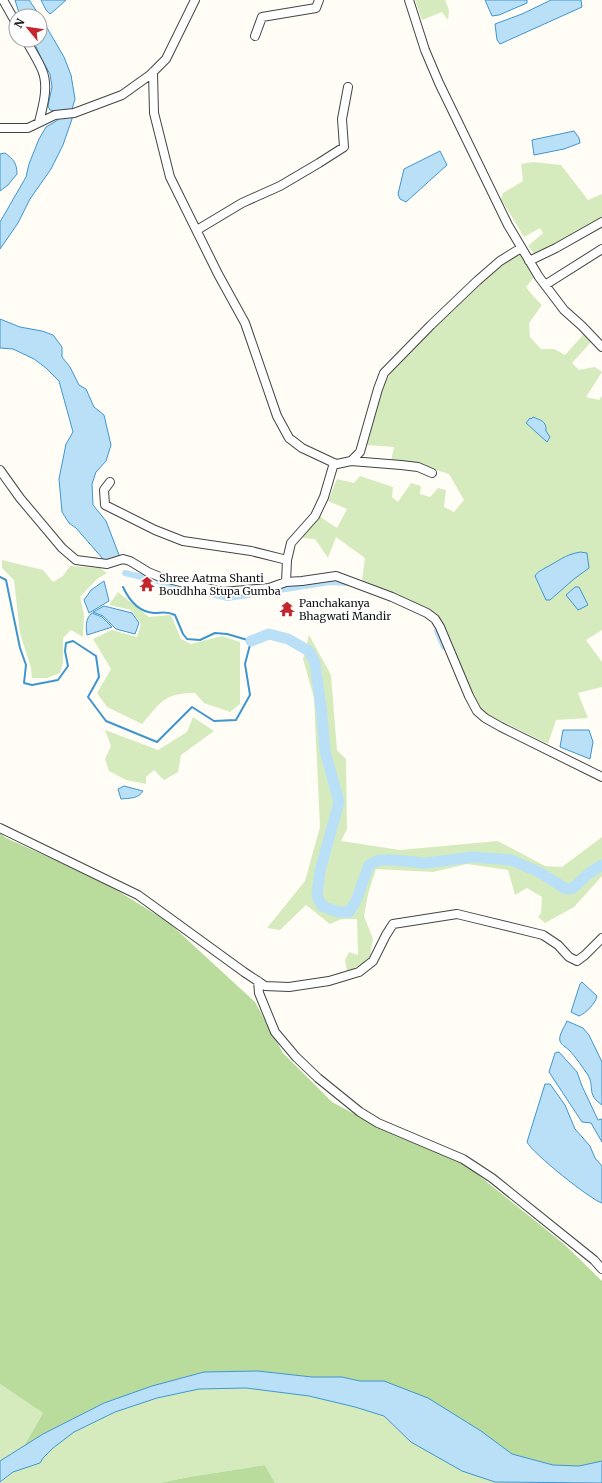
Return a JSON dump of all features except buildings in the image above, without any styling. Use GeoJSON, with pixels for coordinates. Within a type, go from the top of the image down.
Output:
{"type":"FeatureCollection","features":[{"type":"Feature","properties":{"kind":"street"},"geometry":{"type":"LineString","coordinates":[[3,0],[8,9]]}},
{"type":"Feature","properties":{"kind":"street"},"geometry":{"type":"LineString","coordinates":[[0,128],[28,128],[56,115],[74,113],[122,95],[153,72],[166,60],[195,0]]}},
{"type":"Feature","properties":{"kind":"street"},"geometry":{"type":"LineString","coordinates":[[255,36],[262,17],[316,8],[319,0]]}},
{"type":"Feature","properties":{"kind":"street"},"geometry":{"type":"LineString","coordinates":[[409,0],[425,50],[438,83],[508,225],[529,261],[564,310],[602,347]]}},
{"type":"Feature","properties":{"kind":"street"},"geometry":{"type":"LineString","coordinates":[[30,48],[42,70],[45,85],[44,105],[39,122]]}},
{"type":"Feature","properties":{"kind":"street"},"geometry":{"type":"LineString","coordinates":[[153,72],[154,113],[170,177],[218,274],[245,323],[277,416],[290,438],[302,448],[336,464],[351,461],[418,467],[432,473]]}},
{"type":"Feature","properties":{"kind":"street"},"geometry":{"type":"LineString","coordinates":[[197,230],[242,203],[280,186],[344,147],[342,119],[348,87]]}},
{"type":"Feature","properties":{"kind":"street"},"geometry":{"type":"LineString","coordinates":[[529,261],[556,248],[602,222]]}},
{"type":"Feature","properties":{"kind":"street"},"geometry":{"type":"LineString","coordinates":[[351,461],[360,452],[384,373],[431,324],[477,281],[500,261],[522,248]]}},
{"type":"Feature","properties":{"kind":"street"},"geometry":{"type":"LineString","coordinates":[[545,285],[602,249]]}},
{"type":"Feature","properties":{"kind":"street"},"geometry":{"type":"LineString","coordinates":[[286,582],[287,560],[291,543],[315,516],[324,497],[334,463]]}},
{"type":"Feature","properties":{"kind":"street"},"geometry":{"type":"LineString","coordinates":[[0,470],[30,510],[62,548],[76,560],[107,564],[123,559],[130,561],[148,572],[160,577],[223,592],[269,588],[286,582],[336,576],[392,597],[427,613],[435,619],[440,627],[469,696],[477,711],[485,718],[501,727],[602,777]]}},
{"type":"Feature","properties":{"kind":"street"},"geometry":{"type":"LineString","coordinates":[[110,482],[104,490],[105,505],[155,530],[183,541],[251,551],[287,560]]}},
{"type":"Feature","properties":{"kind":"street"},"geometry":{"type":"LineString","coordinates":[[0,828],[138,895],[265,986],[289,988],[329,981],[359,972],[373,961],[393,924],[416,919],[457,914],[543,935],[558,945],[569,957],[577,961],[585,956],[602,938]]}},
{"type":"Feature","properties":{"kind":"street"},"geometry":{"type":"LineString","coordinates":[[258,981],[258,993],[275,1032],[296,1057],[318,1078],[360,1112],[378,1123],[464,1159],[492,1178],[594,1260],[602,1269]]}},
{"type":"Feature","properties":{"kind":"green space"},"geometry":{"type":"Polygon","coordinates":[[[415,0],[445,0],[449,10],[448,20],[442,12],[422,20],[415,0]]]}},
{"type":"Feature","properties":{"kind":"green space"},"geometry":{"type":"Polygon","coordinates":[[[533,162],[561,165],[588,200],[602,194],[602,217],[535,255],[528,246],[543,233],[540,228],[524,237],[501,199],[503,193],[523,181],[521,164],[533,162]]]}},
{"type":"Feature","properties":{"kind":"green space"},"geometry":{"type":"Polygon","coordinates":[[[522,252],[535,276],[526,287],[542,305],[529,323],[530,337],[541,349],[554,349],[565,355],[584,334],[591,342],[572,363],[579,370],[595,367],[602,372],[586,397],[599,400],[602,396],[602,630],[586,640],[602,662],[602,687],[578,693],[588,718],[556,720],[548,744],[481,711],[437,615],[362,580],[365,558],[336,537],[328,558],[315,539],[302,538],[319,516],[337,528],[347,509],[328,501],[337,479],[354,483],[360,476],[393,487],[392,497],[398,502],[411,483],[421,486],[420,494],[430,497],[438,488],[446,490],[444,507],[454,512],[464,500],[449,474],[414,463],[391,461],[394,447],[366,445],[380,391],[394,368],[503,261],[522,252]]]}},
{"type":"Feature","properties":{"kind":"green space"},"geometry":{"type":"Polygon","coordinates":[[[2,560],[43,570],[53,582],[63,576],[70,566],[100,568],[107,573],[97,579],[80,597],[84,614],[83,637],[71,630],[63,638],[63,663],[60,673],[47,678],[32,678],[31,668],[20,633],[14,580],[2,568],[2,560]]]}},
{"type":"Feature","properties":{"kind":"green space"},"geometry":{"type":"Polygon","coordinates":[[[118,592],[149,617],[171,615],[181,639],[191,644],[222,636],[240,642],[240,704],[230,712],[204,703],[195,693],[185,693],[164,700],[142,724],[107,707],[97,693],[111,669],[93,639],[112,630],[137,637],[141,624],[131,610],[109,605],[118,592]]]}},
{"type":"Feature","properties":{"kind":"green space"},"geometry":{"type":"Polygon","coordinates":[[[309,635],[331,675],[337,750],[346,759],[347,829],[341,841],[400,850],[498,841],[545,866],[562,867],[602,837],[602,876],[574,907],[545,923],[538,917],[541,913],[542,897],[527,888],[515,895],[508,870],[467,864],[433,872],[376,869],[368,894],[364,916],[373,939],[370,956],[356,971],[347,971],[345,960],[349,952],[358,955],[357,919],[342,919],[330,924],[306,905],[280,930],[267,928],[305,881],[320,827],[314,698],[303,659],[309,635]]]}},
{"type":"Feature","properties":{"kind":"green space"},"geometry":{"type":"Polygon","coordinates":[[[193,717],[214,731],[181,755],[178,772],[164,780],[154,770],[146,777],[146,784],[126,780],[109,771],[105,759],[111,746],[105,730],[158,750],[187,732],[193,717]]]}},
{"type":"Feature","properties":{"kind":"green space"},"geometry":{"type":"Polygon","coordinates":[[[0,833],[6,838],[102,881],[168,922],[255,1002],[283,1053],[332,1102],[394,1135],[462,1162],[564,1244],[602,1281],[602,1461],[579,1466],[553,1465],[512,1454],[481,1431],[455,1416],[384,1381],[360,1381],[342,1377],[312,1377],[258,1371],[204,1372],[152,1386],[104,1403],[43,1434],[24,1446],[43,1413],[0,1384],[0,833]]]}},
{"type":"Feature","properties":{"kind":"green space"},"geometry":{"type":"Polygon","coordinates":[[[0,1384],[43,1413],[24,1446],[0,1461],[0,1384]]]}},
{"type":"Feature","properties":{"kind":"green space"},"geometry":{"type":"Polygon","coordinates":[[[246,1388],[309,1396],[355,1407],[384,1416],[411,1442],[495,1482],[543,1483],[275,1483],[265,1465],[159,1483],[0,1483],[13,1472],[40,1463],[53,1448],[74,1432],[115,1412],[157,1398],[199,1389],[246,1388]]]}},
{"type":"Feature","properties":{"kind":"green space"},"geometry":{"type":"Polygon","coordinates":[[[265,1465],[275,1483],[159,1483],[189,1477],[265,1465]]]}},
{"type":"Feature","properties":{"kind":"water"},"geometry":{"type":"Polygon","coordinates":[[[15,0],[29,0],[34,8],[18,8],[15,0]]]}},
{"type":"Feature","properties":{"kind":"water"},"geometry":{"type":"Polygon","coordinates":[[[41,0],[66,0],[50,14],[48,12],[48,8],[45,8],[41,0]]]}},
{"type":"Feature","properties":{"kind":"water"},"geometry":{"type":"Polygon","coordinates":[[[485,0],[527,0],[527,3],[499,15],[492,16],[485,0]]]}},
{"type":"Feature","properties":{"kind":"water"},"geometry":{"type":"Polygon","coordinates":[[[551,0],[581,0],[582,7],[500,44],[497,40],[495,24],[522,14],[551,0]]]}},
{"type":"Feature","properties":{"kind":"water"},"geometry":{"type":"Polygon","coordinates":[[[48,30],[64,57],[71,75],[75,99],[72,109],[72,119],[63,145],[51,169],[30,199],[18,223],[0,249],[0,222],[26,177],[29,164],[39,139],[46,127],[58,120],[58,112],[50,110],[48,106],[52,87],[50,74],[37,48],[48,48],[48,30]]]}},
{"type":"Feature","properties":{"kind":"water"},"geometry":{"type":"Polygon","coordinates":[[[574,131],[579,138],[580,143],[564,149],[534,155],[532,140],[574,131]]]}},
{"type":"Feature","properties":{"kind":"water"},"geometry":{"type":"Polygon","coordinates":[[[440,151],[447,165],[406,202],[400,199],[398,194],[404,169],[440,151]]]}},
{"type":"Feature","properties":{"kind":"water"},"geometry":{"type":"Polygon","coordinates":[[[5,153],[14,162],[17,174],[8,185],[0,191],[0,154],[5,153]]]}},
{"type":"Feature","properties":{"kind":"water"},"geometry":{"type":"Polygon","coordinates":[[[0,319],[20,327],[42,331],[53,335],[62,347],[62,357],[70,367],[79,385],[86,389],[94,407],[104,415],[111,445],[106,461],[96,472],[92,484],[93,505],[106,521],[119,555],[115,559],[106,561],[103,559],[76,528],[69,523],[62,512],[59,479],[66,444],[73,432],[59,381],[34,359],[13,349],[0,348],[0,319]]]}},
{"type":"Feature","properties":{"kind":"water"},"geometry":{"type":"Polygon","coordinates":[[[533,417],[544,423],[546,431],[550,437],[547,442],[526,423],[533,417]]]}},
{"type":"Feature","properties":{"kind":"water"},"geometry":{"type":"Polygon","coordinates":[[[574,553],[587,553],[589,568],[550,600],[546,600],[535,576],[536,574],[574,553]]]}},
{"type":"Feature","properties":{"kind":"water"},"geometry":{"type":"Polygon","coordinates":[[[104,581],[109,601],[89,613],[84,600],[91,590],[104,581]]]}},
{"type":"Feature","properties":{"kind":"water"},"geometry":{"type":"Polygon","coordinates":[[[575,587],[579,587],[588,605],[578,610],[566,595],[575,587]]]}},
{"type":"Feature","properties":{"kind":"water"},"geometry":{"type":"Polygon","coordinates":[[[104,606],[132,613],[139,623],[135,634],[116,629],[103,616],[93,612],[104,606]]]}},
{"type":"Feature","properties":{"kind":"water"},"geometry":{"type":"Polygon","coordinates":[[[92,613],[102,617],[112,627],[87,635],[87,620],[92,613]]]}},
{"type":"Feature","properties":{"kind":"water"},"geometry":{"type":"Polygon","coordinates":[[[563,730],[589,730],[593,742],[590,759],[560,747],[563,730]]]}},
{"type":"Feature","properties":{"kind":"water"},"geometry":{"type":"Polygon","coordinates":[[[124,786],[143,791],[136,797],[121,799],[118,789],[124,786]]]}},
{"type":"Feature","properties":{"kind":"water"},"geometry":{"type":"Polygon","coordinates":[[[582,982],[597,996],[595,1002],[590,1008],[579,1016],[571,1012],[582,982]]]}},
{"type":"Feature","properties":{"kind":"water"},"geometry":{"type":"Polygon","coordinates":[[[567,1021],[583,1028],[589,1035],[602,1062],[602,1105],[594,1098],[592,1094],[588,1075],[572,1053],[562,1045],[560,1036],[567,1021]]]}},
{"type":"Feature","properties":{"kind":"water"},"geometry":{"type":"Polygon","coordinates":[[[559,1052],[577,1072],[598,1120],[602,1119],[602,1142],[591,1123],[582,1122],[549,1072],[555,1053],[559,1052]]]}},
{"type":"Feature","properties":{"kind":"water"},"geometry":{"type":"Polygon","coordinates":[[[545,1084],[550,1084],[565,1105],[575,1129],[590,1146],[595,1158],[602,1166],[602,1203],[586,1194],[562,1176],[539,1156],[527,1142],[545,1084]]]}},
{"type":"Feature","properties":{"kind":"water"},"geometry":{"type":"Polygon","coordinates":[[[258,1371],[312,1377],[342,1377],[360,1381],[384,1381],[428,1398],[481,1431],[512,1454],[553,1465],[579,1466],[602,1461],[602,1483],[495,1482],[462,1471],[411,1442],[384,1416],[355,1407],[309,1396],[246,1388],[199,1389],[157,1398],[115,1412],[74,1432],[53,1448],[40,1463],[13,1472],[0,1482],[0,1461],[43,1434],[104,1403],[152,1386],[204,1372],[258,1371]]]}},
{"type":"Feature","properties":{"kind":"waterway"},"geometry":{"type":"LineString","coordinates":[[125,573],[228,598],[330,582],[347,583]]}},
{"type":"Feature","properties":{"kind":"waterway"},"geometry":{"type":"LineString","coordinates":[[0,577],[6,580],[20,648],[26,665],[24,683],[32,685],[58,680],[68,666],[65,651],[66,643],[73,641],[96,656],[99,677],[88,697],[106,721],[157,742],[192,707],[214,721],[236,720],[250,695],[245,664],[251,641],[227,634],[215,633],[200,640],[187,639],[183,634],[175,615],[167,613],[154,613],[139,608],[131,601],[123,587]]}},
{"type":"Feature","properties":{"kind":"waterway"},"geometry":{"type":"LineString","coordinates":[[437,631],[444,647]]}},
{"type":"Feature","properties":{"kind":"waterway"},"geometry":{"type":"LineString","coordinates":[[251,641],[269,634],[288,639],[309,651],[315,663],[325,751],[339,802],[320,871],[317,896],[322,906],[338,912],[349,912],[356,901],[369,865],[379,860],[426,863],[473,857],[511,860],[539,872],[566,889],[573,888],[588,874],[602,865]]}},
{"type":"Feature","properties":{"kind":"place","name":"Shree Aatma Shanti Boudhha Stupa Gumba"},"geometry":{"type":"Point","coordinates":[147,584]}},
{"type":"Feature","properties":{"kind":"place","name":"Panchakanya Bhagwati Mandir"},"geometry":{"type":"Point","coordinates":[287,609]}}]}
